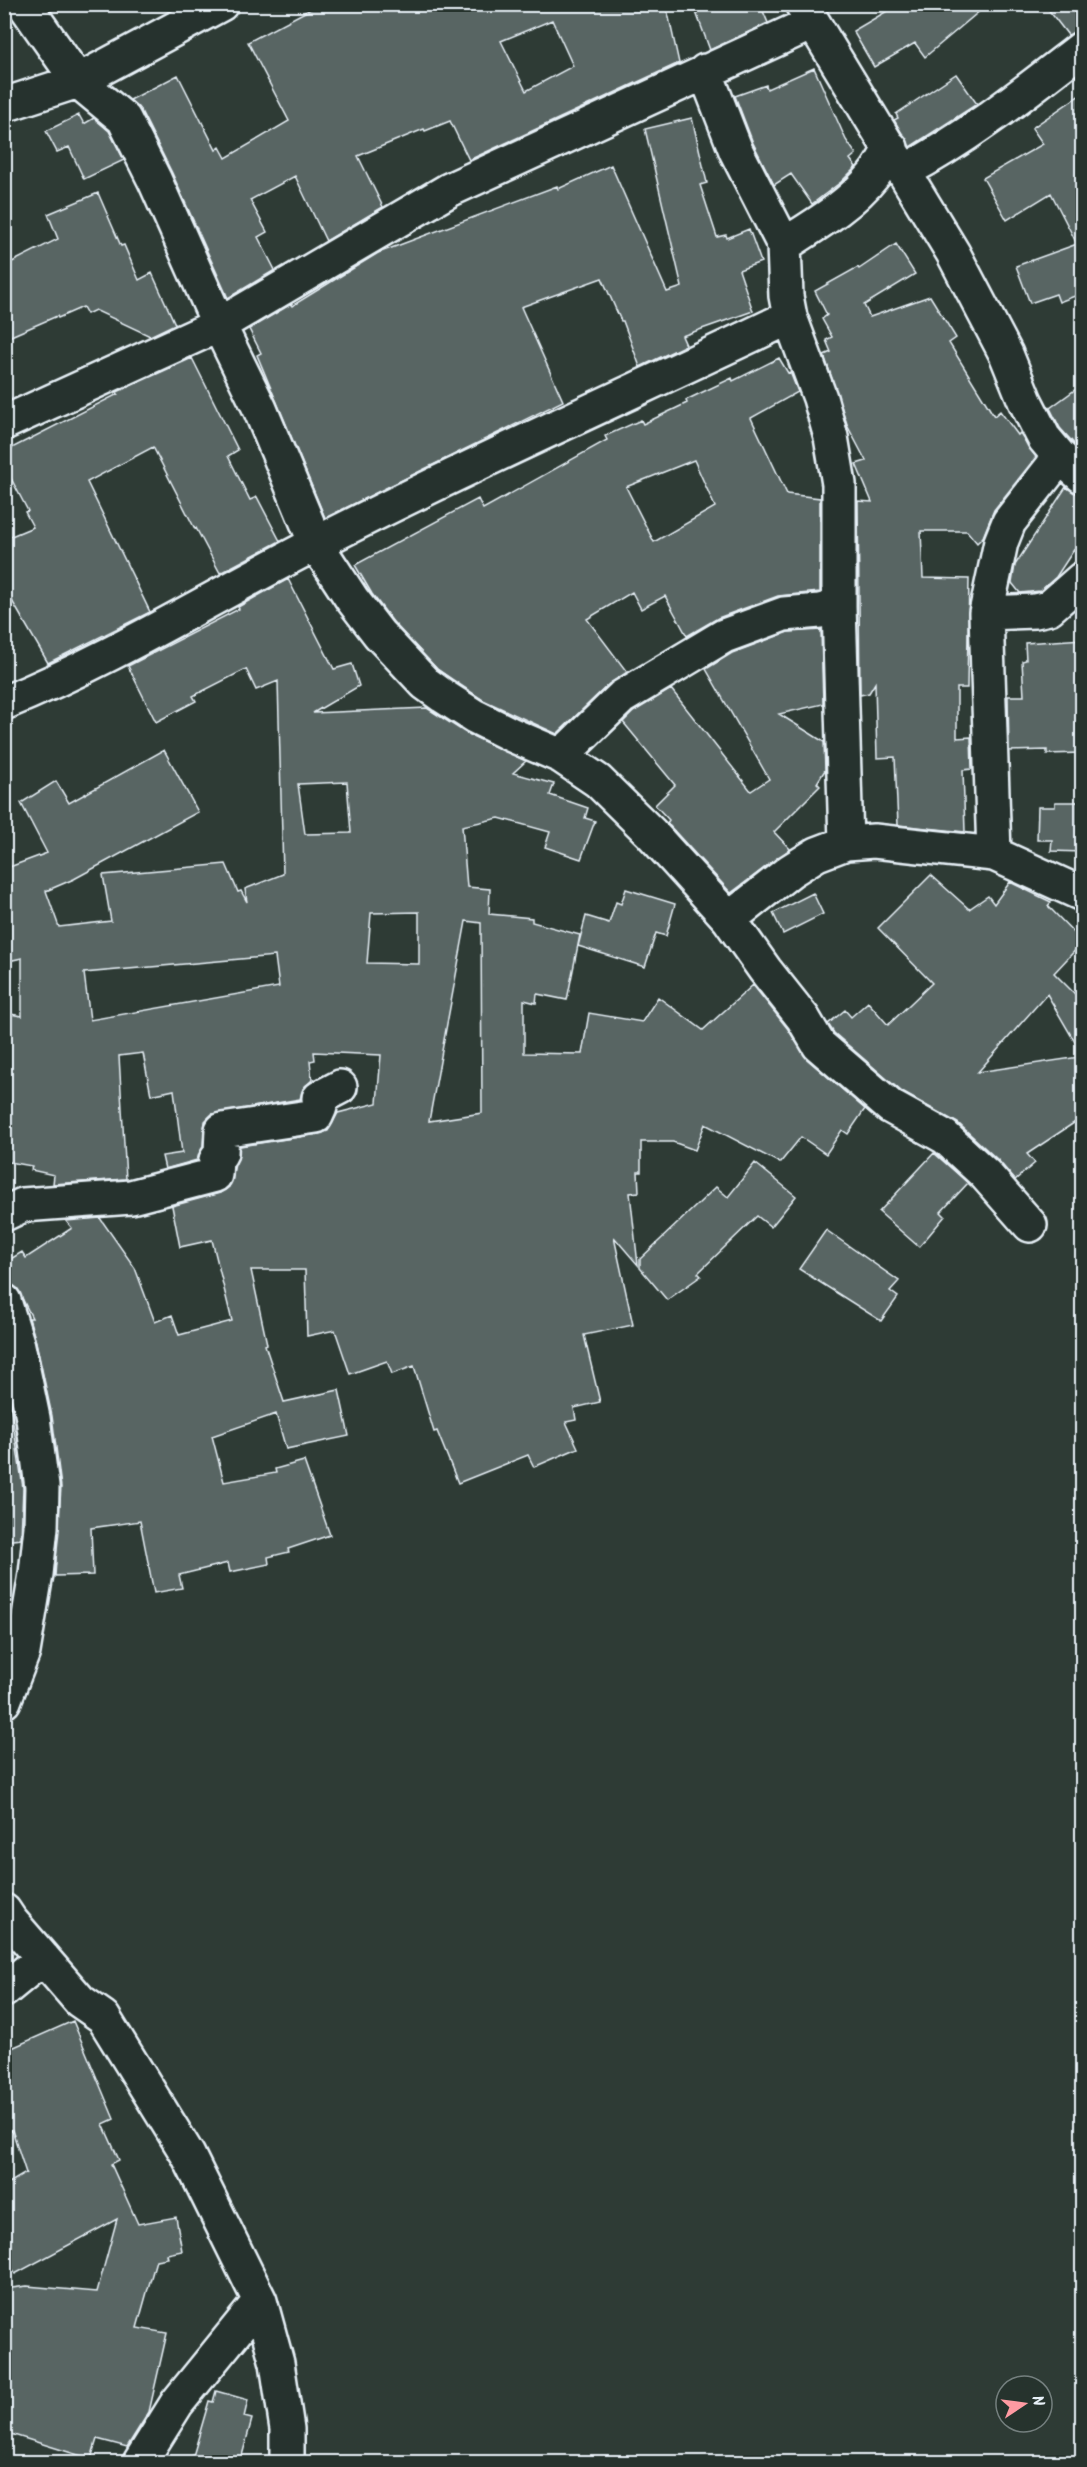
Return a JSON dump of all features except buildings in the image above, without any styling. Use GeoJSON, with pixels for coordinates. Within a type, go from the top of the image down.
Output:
{"type":"FeatureCollection","features":[{"type":"Feature","properties":{"kind":"street"},"geometry":{"type":"LineString","coordinates":[[24,4],[78,81],[124,119],[260,409],[316,544],[352,599],[379,634],[425,683],[474,716],[561,756],[598,781],[626,807],[729,919],[803,1018],[819,1046],[891,1107],[945,1137],[985,1174],[1030,1225]]}},
{"type":"Feature","properties":{"kind":"street"},"geometry":{"type":"LineString","coordinates":[[4,105],[78,81],[221,4]]}},
{"type":"Feature","properties":{"kind":"street"},"geometry":{"type":"LineString","coordinates":[[4,423],[219,325],[448,190],[705,71],[807,14],[898,160],[953,254],[1006,354],[1024,401],[1044,438],[1071,467],[1009,522],[1001,542],[986,613],[994,854]]}},
{"type":"Feature","properties":{"kind":"street"},"geometry":{"type":"LineString","coordinates":[[784,245],[827,216],[854,195],[873,176],[898,160],[953,144],[1083,48]]}},
{"type":"Feature","properties":{"kind":"street"},"geometry":{"type":"LineString","coordinates":[[705,71],[736,151],[775,222],[784,245],[789,317],[820,398],[831,437],[839,484],[839,606],[846,843]]}},
{"type":"Feature","properties":{"kind":"street"},"geometry":{"type":"LineString","coordinates":[[4,703],[78,670],[316,544],[496,455],[789,317]]}},
{"type":"Feature","properties":{"kind":"street"},"geometry":{"type":"LineString","coordinates":[[986,613],[1035,611],[1049,608],[1083,579]]}},
{"type":"Feature","properties":{"kind":"street"},"geometry":{"type":"LineString","coordinates":[[561,756],[622,697],[724,636],[784,614],[820,611],[839,606]]}},
{"type":"Feature","properties":{"kind":"street"},"geometry":{"type":"LineString","coordinates":[[729,919],[817,854],[846,843],[874,841],[994,854],[1083,894]]}},
{"type":"Feature","properties":{"kind":"street"},"geometry":{"type":"LineString","coordinates":[[4,1214],[23,1205],[131,1197],[214,1174],[216,1160],[221,1153],[222,1130],[316,1116],[320,1107],[319,1098],[340,1087]]}},
{"type":"Feature","properties":{"kind":"street"},"geometry":{"type":"LineString","coordinates":[[4,1301],[18,1346],[33,1418],[42,1486],[36,1574],[23,1652],[4,1701]]}},
{"type":"Feature","properties":{"kind":"street"},"geometry":{"type":"LineString","coordinates":[[4,1911],[80,2001],[103,2017],[188,2155],[260,2301],[277,2363],[287,2429],[286,2463]]}},
{"type":"Feature","properties":{"kind":"street"},"geometry":{"type":"LineString","coordinates":[[4,1990],[43,1958]]}},
{"type":"Feature","properties":{"kind":"street"},"geometry":{"type":"LineString","coordinates":[[140,2463],[177,2403],[260,2301]]}}]}
